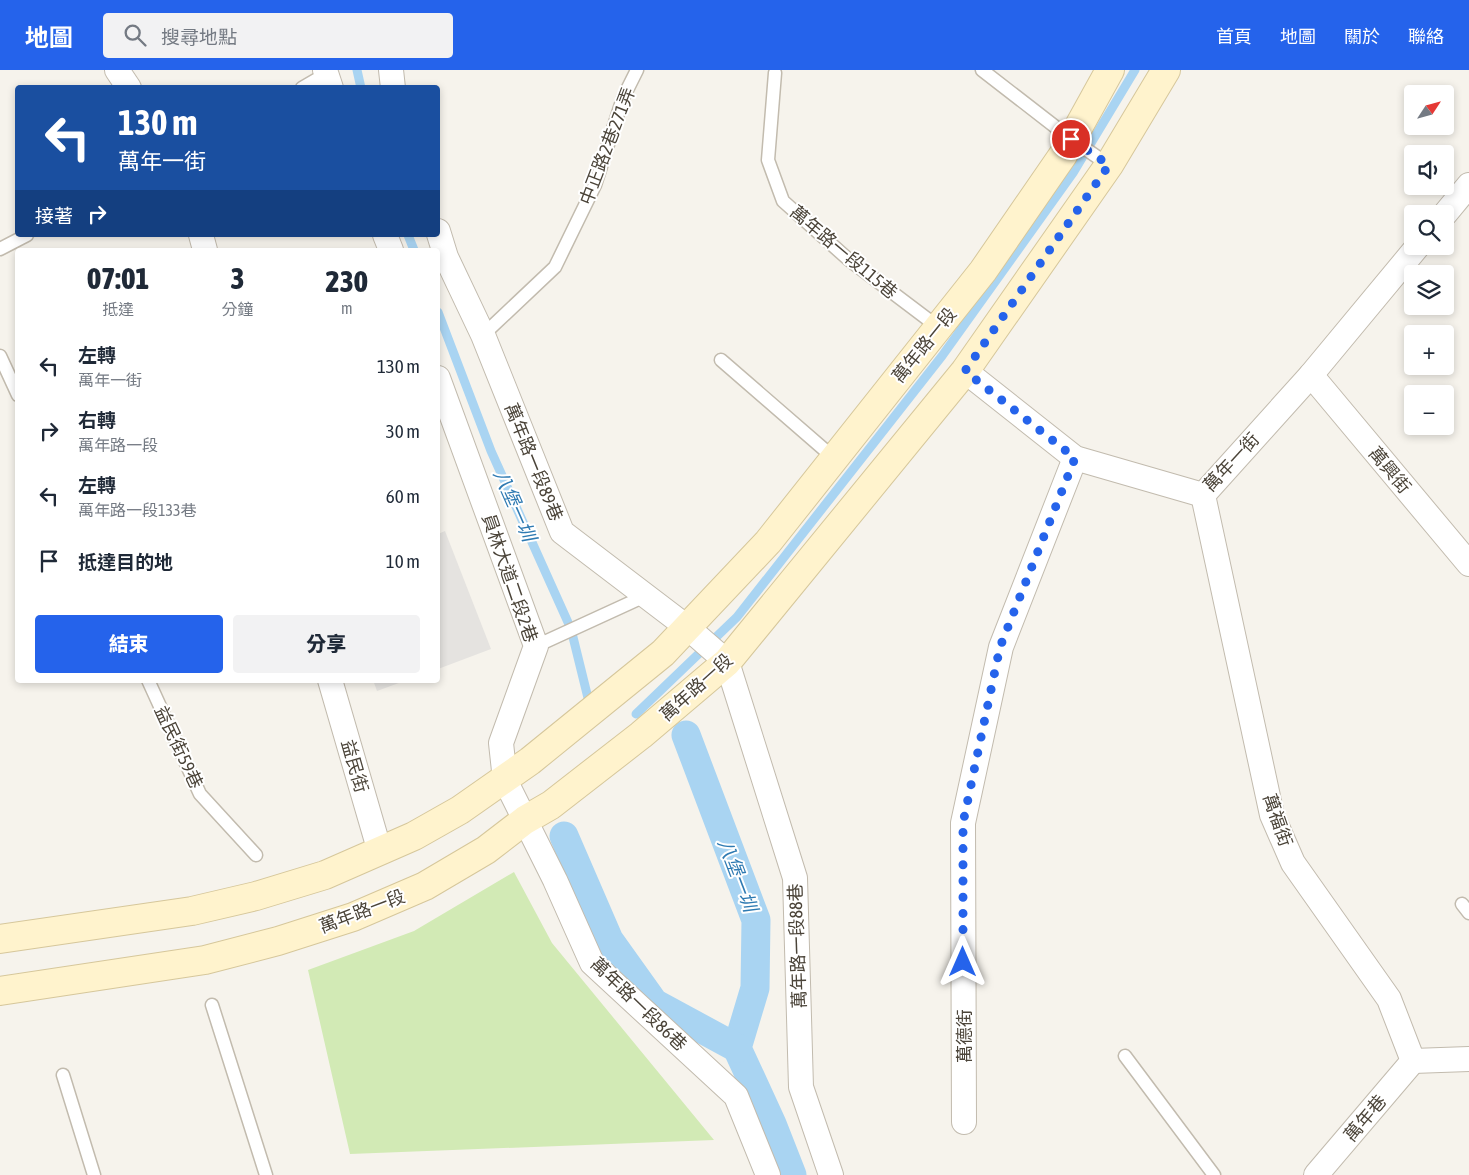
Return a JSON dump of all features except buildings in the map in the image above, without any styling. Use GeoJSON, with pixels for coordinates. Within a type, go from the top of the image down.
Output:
{"type":"FeatureCollection","features":[{"type":"Feature","properties":{"kind":"street"},"geometry":{"type":"LineString","coordinates":[[117,70],[127,85]]}},
{"type":"Feature","properties":{"kind":"street"},"geometry":{"type":"LineString","coordinates":[[392,70],[393,85]]}},
{"type":"Feature","properties":{"kind":"street","name":"萬年路一段"},"geometry":{"type":"LineString","coordinates":[[0,939],[192,911],[256,896],[325,874],[414,836],[452,815],[530,761],[663,653],[768,542],[983,271],[1071,139],[1110,70]]}},
{"type":"Feature","properties":{"kind":"street","name":"萬年路一段"},"geometry":{"type":"LineString","coordinates":[[0,991],[205,960],[278,941],[353,917],[425,886],[486,850],[525,820],[550,805],[642,735],[727,662],[965,371],[1109,165],[1166,70]]}},
{"type":"Feature","properties":{"kind":"street"},"geometry":{"type":"LineString","coordinates":[[1452,205],[1469,185]]}},
{"type":"Feature","properties":{"kind":"street","name":"萬年路一段89巷"},"geometry":{"type":"LineString","coordinates":[[440,237],[446,257],[483,336],[562,532],[688,628],[727,662]]}},
{"type":"Feature","properties":{"kind":"street","name":"萬年一街"},"geometry":{"type":"LineString","coordinates":[[965,371],[1075,458],[1203,495],[1311,375],[1411,255]]}},
{"type":"Feature","properties":{"kind":"street","name":"萬興街"},"geometry":{"type":"LineString","coordinates":[[1311,375],[1469,564]]}},
{"type":"Feature","properties":{"kind":"street","name":"員林大道二段2巷"},"geometry":{"type":"LineString","coordinates":[[440,383],[536,646],[501,743],[505,780]]}},
{"type":"Feature","properties":{"kind":"street","name":"萬德街"},"geometry":{"type":"LineString","coordinates":[[964,1122],[963,823],[1000,647],[1075,458]]}},
{"type":"Feature","properties":{"kind":"street","name":"萬福街"},"geometry":{"type":"LineString","coordinates":[[1203,495],[1272,815],[1293,863],[1389,998],[1413,1061]]}},
{"type":"Feature","properties":{"kind":"street","name":"萬年路一段88巷"},"geometry":{"type":"LineString","coordinates":[[727,662],[796,878],[801,1087],[831,1175]]}},
{"type":"Feature","properties":{"kind":"street","name":"益民街"},"geometry":{"type":"LineString","coordinates":[[331,683],[380,852]]}},
{"type":"Feature","properties":{"kind":"street","name":"萬年路一段86巷"},"geometry":{"type":"LineString","coordinates":[[505,780],[556,880],[592,963],[736,1096],[768,1175]]}},
{"type":"Feature","properties":{"kind":"street"},"geometry":{"type":"LineString","coordinates":[[1413,1061],[1469,1058]]}},
{"type":"Feature","properties":{"kind":"street","name":"萬年巷"},"geometry":{"type":"LineString","coordinates":[[1322,1173],[1413,1061]]}},
{"type":"Feature","properties":{"kind":"lane","name":"中正路2巷271弄"},"geometry":{"type":"LineString","coordinates":[[483,336],[555,266],[595,185],[623,98],[637,70]]}},
{"type":"Feature","properties":{"kind":"lane"},"geometry":{"type":"LineString","coordinates":[[982,70],[1071,139],[1109,165]]}},
{"type":"Feature","properties":{"kind":"lane","name":"萬年路一段115巷"},"geometry":{"type":"LineString","coordinates":[[775,73],[768,160],[783,201],[848,259],[938,327]]}},
{"type":"Feature","properties":{"kind":"lane"},"geometry":{"type":"LineString","coordinates":[[309,85],[328,77]]}},
{"type":"Feature","properties":{"kind":"lane"},"geometry":{"type":"LineString","coordinates":[[0,249],[23,237]]}},
{"type":"Feature","properties":{"kind":"lane"},"geometry":{"type":"LineString","coordinates":[[0,356],[15,388]]}},
{"type":"Feature","properties":{"kind":"lane"},"geometry":{"type":"LineString","coordinates":[[721,360],[834,458]]}},
{"type":"Feature","properties":{"kind":"lane"},"geometry":{"type":"LineString","coordinates":[[536,646],[645,596]]}},
{"type":"Feature","properties":{"kind":"lane","name":"益民街59巷"},"geometry":{"type":"LineString","coordinates":[[149,683],[200,794],[256,856]]}},
{"type":"Feature","properties":{"kind":"lane"},"geometry":{"type":"LineString","coordinates":[[212,1005],[266,1175]]}},
{"type":"Feature","properties":{"kind":"lane"},"geometry":{"type":"LineString","coordinates":[[1125,1056],[1214,1175]]}},
{"type":"Feature","properties":{"kind":"lane"},"geometry":{"type":"LineString","coordinates":[[63,1075],[94,1175]]}},
{"type":"Feature","properties":{"kind":"green space"},"geometry":{"type":"Polygon","coordinates":[[[514,872],[552,943],[714,1140],[350,1154],[308,970],[414,931],[514,872]]]}},
{"type":"Feature","properties":{"kind":"shaded area"},"geometry":{"type":"Polygon","coordinates":[[[445,531],[491,649],[440,668],[440,533],[445,531]]]}},
{"type":"Feature","properties":{"kind":"shaded area"},"geometry":{"type":"Polygon","coordinates":[[[374,683],[399,683],[377,691],[374,683]]]}},
{"type":"Feature","properties":{"kind":"waterway","name":"八堡一圳"},"geometry":{"type":"LineString","coordinates":[[357,70],[360,85]]}},
{"type":"Feature","properties":{"kind":"waterway"},"geometry":{"type":"LineString","coordinates":[[636,714],[737,617],[942,356],[1073,173],[1135,70]]}},
{"type":"Feature","properties":{"kind":"waterway","name":"八堡一圳"},"geometry":{"type":"LineString","coordinates":[[409,237],[413,248]]}},
{"type":"Feature","properties":{"kind":"waterway","name":"八堡一圳"},"geometry":{"type":"LineString","coordinates":[[440,317],[491,451],[571,629],[588,698]]}},
{"type":"Feature","properties":{"kind":"waterway","name":"八堡一圳"},"geometry":{"type":"LineString","coordinates":[[686,735],[756,920],[755,988],[737,1048],[772,1124],[792,1175]]}},
{"type":"Feature","properties":{"kind":"waterway","name":"八堡一圳"},"geometry":{"type":"LineString","coordinates":[[564,836],[609,940],[654,1003],[737,1048]]}},
{"type":"Feature","properties":{"kind":"route"},"geometry":{"type":"LineString","coordinates":[[963,962],[963,823],[1000,647],[1075,458],[965,371],[1109,165],[1071,139]]}}]}
